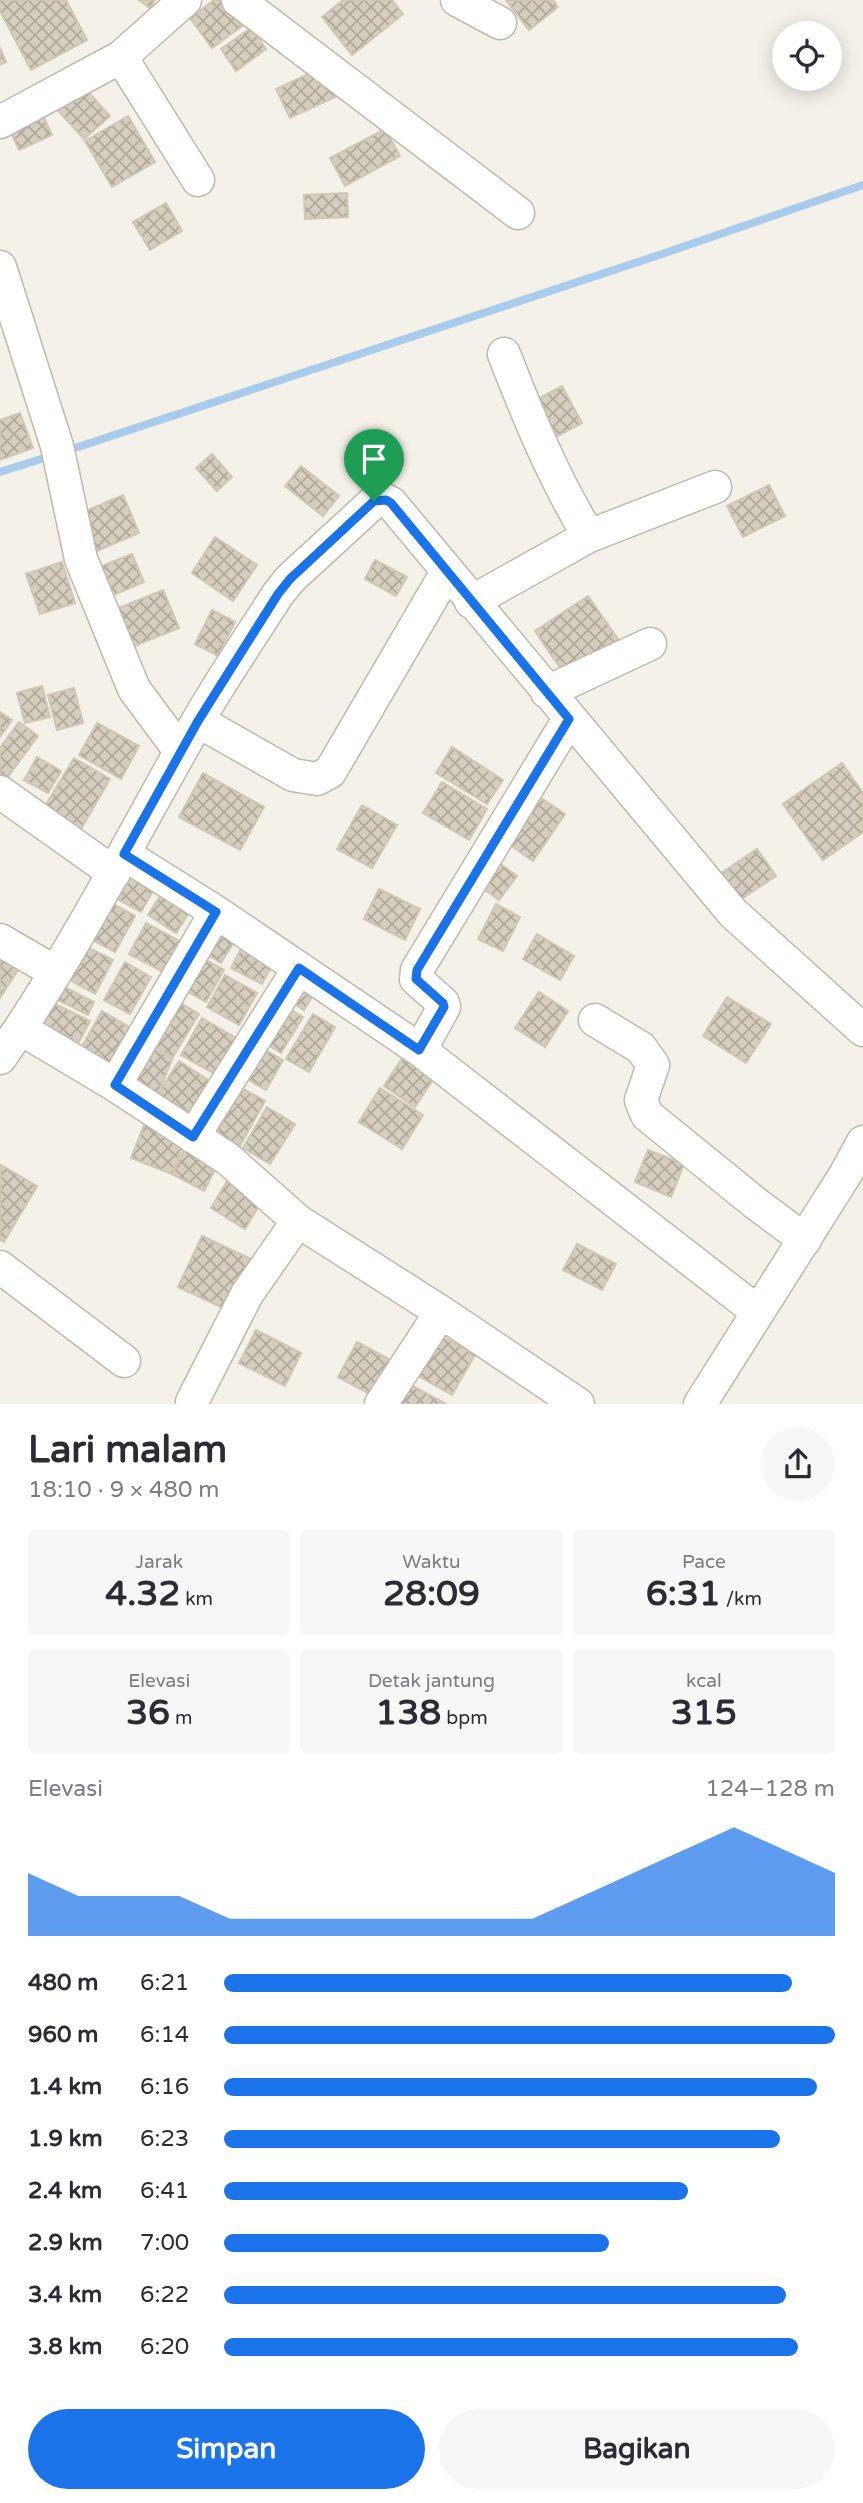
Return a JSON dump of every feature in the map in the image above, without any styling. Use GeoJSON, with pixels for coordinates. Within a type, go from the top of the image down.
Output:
{"type":"FeatureCollection","features":[{"type":"Feature","properties":{"kind":"street"},"geometry":{"type":"LineString","coordinates":[[0,122],[121,57],[185,0]]}},
{"type":"Feature","properties":{"kind":"street"},"geometry":{"type":"LineString","coordinates":[[238,0],[518,213]]}},
{"type":"Feature","properties":{"kind":"street"},"geometry":{"type":"LineString","coordinates":[[457,0],[499,23]]}},
{"type":"Feature","properties":{"kind":"street"},"geometry":{"type":"LineString","coordinates":[[121,57],[198,180]]}},
{"type":"Feature","properties":{"kind":"street"},"geometry":{"type":"LineString","coordinates":[[0,267],[59,455],[81,559],[134,688],[180,751]]}},
{"type":"Feature","properties":{"kind":"street"},"geometry":{"type":"LineString","coordinates":[[504,354],[572,509],[589,536]]}},
{"type":"Feature","properties":{"kind":"street"},"geometry":{"type":"LineString","coordinates":[[471,602],[589,536],[715,487]]}},
{"type":"Feature","properties":{"kind":"street"},"geometry":{"type":"LineString","coordinates":[[0,1058],[21,1029],[119,864],[198,721],[290,579],[374,501],[386,500],[733,913],[863,1030]]}},
{"type":"Feature","properties":{"kind":"street"},"geometry":{"type":"LineString","coordinates":[[198,721],[293,775],[317,779],[330,772],[447,572]]}},
{"type":"Feature","properties":{"kind":"street"},"geometry":{"type":"LineString","coordinates":[[547,692],[650,644]]}},
{"type":"Feature","properties":{"kind":"street"},"geometry":{"type":"LineString","coordinates":[[419,1050],[444,1007],[443,1003],[416,979],[417,970],[569,719]]}},
{"type":"Feature","properties":{"kind":"street"},"geometry":{"type":"LineString","coordinates":[[0,792],[119,864],[216,912],[419,1050],[758,1312]]}},
{"type":"Feature","properties":{"kind":"street"},"geometry":{"type":"LineString","coordinates":[[115,1085],[216,912]]}},
{"type":"Feature","properties":{"kind":"street"},"geometry":{"type":"LineString","coordinates":[[0,940],[55,972]]}},
{"type":"Feature","properties":{"kind":"street"},"geometry":{"type":"LineString","coordinates":[[193,1137],[299,968]]}},
{"type":"Feature","properties":{"kind":"street"},"geometry":{"type":"LineString","coordinates":[[595,1020],[641,1048],[653,1065],[641,1100],[647,1115],[805,1240]]}},
{"type":"Feature","properties":{"kind":"street"},"geometry":{"type":"LineString","coordinates":[[21,1029],[115,1085],[228,1159],[298,1221],[442,1312],[578,1404]]}},
{"type":"Feature","properties":{"kind":"street"},"geometry":{"type":"LineString","coordinates":[[700,1404],[805,1240],[854,1184],[863,1142]]}},
{"type":"Feature","properties":{"kind":"street"},"geometry":{"type":"LineString","coordinates":[[192,1402],[247,1294],[298,1221]]}},
{"type":"Feature","properties":{"kind":"street"},"geometry":{"type":"LineString","coordinates":[[0,1267],[124,1361]]}},
{"type":"Feature","properties":{"kind":"street"},"geometry":{"type":"LineString","coordinates":[[380,1404],[442,1312]]}},
{"type":"Feature","properties":{"kind":"building"},"geometry":{"type":"Polygon","coordinates":[[[0,0],[66,0],[87,40],[31,70],[0,11],[0,0]]]}},
{"type":"Feature","properties":{"kind":"building"},"geometry":{"type":"Polygon","coordinates":[[[139,0],[155,0],[150,8],[139,0]]]}},
{"type":"Feature","properties":{"kind":"building"},"geometry":{"type":"Polygon","coordinates":[[[214,0],[222,0],[242,26],[212,48],[190,18],[214,0]]]}},
{"type":"Feature","properties":{"kind":"building"},"geometry":{"type":"Polygon","coordinates":[[[343,0],[392,0],[403,14],[352,55],[322,17],[343,0]]]}},
{"type":"Feature","properties":{"kind":"building"},"geometry":{"type":"Polygon","coordinates":[[[506,0],[553,0],[558,7],[529,30],[506,0]]]}},
{"type":"Feature","properties":{"kind":"building"},"geometry":{"type":"Polygon","coordinates":[[[251,28],[266,49],[236,71],[221,49],[251,28]]]}},
{"type":"Feature","properties":{"kind":"building"},"geometry":{"type":"Polygon","coordinates":[[[0,48],[6,62],[0,65],[0,48]]]}},
{"type":"Feature","properties":{"kind":"building"},"geometry":{"type":"Polygon","coordinates":[[[321,68],[335,97],[290,118],[276,89],[321,68]]]}},
{"type":"Feature","properties":{"kind":"building"},"geometry":{"type":"Polygon","coordinates":[[[79,82],[110,116],[84,139],[53,105],[79,82]]]}},
{"type":"Feature","properties":{"kind":"building"},"geometry":{"type":"Polygon","coordinates":[[[39,107],[52,135],[19,150],[6,122],[39,107]]]}},
{"type":"Feature","properties":{"kind":"building"},"geometry":{"type":"Polygon","coordinates":[[[128,116],[155,162],[112,187],[85,141],[128,116]]]}},
{"type":"Feature","properties":{"kind":"building"},"geometry":{"type":"Polygon","coordinates":[[[385,129],[400,156],[345,186],[330,158],[385,129]]]}},
{"type":"Feature","properties":{"kind":"building"},"geometry":{"type":"Polygon","coordinates":[[[347,193],[348,217],[305,219],[304,195],[347,193]]]}},
{"type":"Feature","properties":{"kind":"building"},"geometry":{"type":"Polygon","coordinates":[[[166,203],[182,231],[150,250],[133,222],[166,203]]]}},
{"type":"Feature","properties":{"kind":"building"},"geometry":{"type":"Polygon","coordinates":[[[562,386],[582,423],[552,439],[532,402],[562,386]]]}},
{"type":"Feature","properties":{"kind":"building"},"geometry":{"type":"Polygon","coordinates":[[[20,413],[33,448],[0,460],[0,420],[20,413]]]}},
{"type":"Feature","properties":{"kind":"building"},"geometry":{"type":"Polygon","coordinates":[[[212,454],[232,477],[217,491],[196,468],[212,454]]]}},
{"type":"Feature","properties":{"kind":"building"},"geometry":{"type":"Polygon","coordinates":[[[301,466],[339,496],[323,516],[285,486],[301,466]]]}},
{"type":"Feature","properties":{"kind":"building"},"geometry":{"type":"Polygon","coordinates":[[[769,485],[785,516],[743,537],[727,506],[769,485]]]}},
{"type":"Feature","properties":{"kind":"building"},"geometry":{"type":"Polygon","coordinates":[[[123,495],[139,533],[97,551],[81,513],[123,495]]]}},
{"type":"Feature","properties":{"kind":"building"},"geometry":{"type":"Polygon","coordinates":[[[215,537],[257,565],[233,601],[192,573],[215,537]]]}},
{"type":"Feature","properties":{"kind":"building"},"geometry":{"type":"Polygon","coordinates":[[[132,554],[144,582],[104,599],[92,570],[132,554]]]}},
{"type":"Feature","properties":{"kind":"building"},"geometry":{"type":"Polygon","coordinates":[[[375,560],[407,577],[396,596],[365,579],[375,560]]]}},
{"type":"Feature","properties":{"kind":"building"},"geometry":{"type":"Polygon","coordinates":[[[62,562],[75,603],[40,614],[26,574],[62,562]]]}},
{"type":"Feature","properties":{"kind":"building"},"geometry":{"type":"Polygon","coordinates":[[[163,590],[179,628],[132,647],[116,609],[163,590]]]}},
{"type":"Feature","properties":{"kind":"building"},"geometry":{"type":"Polygon","coordinates":[[[588,596],[618,639],[565,675],[535,631],[588,596]]]}},
{"type":"Feature","properties":{"kind":"building"},"geometry":{"type":"Polygon","coordinates":[[[212,610],[235,622],[218,656],[195,644],[212,610]]]}},
{"type":"Feature","properties":{"kind":"building"},"geometry":{"type":"Polygon","coordinates":[[[42,686],[50,717],[25,723],[17,693],[42,686]]]}},
{"type":"Feature","properties":{"kind":"building"},"geometry":{"type":"Polygon","coordinates":[[[74,688],[83,723],[57,730],[48,695],[74,688]]]}},
{"type":"Feature","properties":{"kind":"building"},"geometry":{"type":"Polygon","coordinates":[[[0,712],[12,720],[0,737],[0,712]]]}},
{"type":"Feature","properties":{"kind":"building"},"geometry":{"type":"Polygon","coordinates":[[[19,722],[38,736],[7,778],[0,773],[0,748],[19,722]]]}},
{"type":"Feature","properties":{"kind":"building"},"geometry":{"type":"Polygon","coordinates":[[[97,723],[139,746],[121,779],[79,755],[97,723]]]}},
{"type":"Feature","properties":{"kind":"building"},"geometry":{"type":"Polygon","coordinates":[[[452,747],[503,780],[487,804],[436,773],[452,747]]]}},
{"type":"Feature","properties":{"kind":"building"},"geometry":{"type":"Polygon","coordinates":[[[37,757],[61,771],[48,793],[24,780],[37,757]]]}},
{"type":"Feature","properties":{"kind":"building"},"geometry":{"type":"Polygon","coordinates":[[[74,758],[110,779],[81,829],[44,808],[74,758]]]}},
{"type":"Feature","properties":{"kind":"building"},"geometry":{"type":"Polygon","coordinates":[[[842,763],[863,793],[863,832],[823,860],[783,804],[842,763]]]}},
{"type":"Feature","properties":{"kind":"building"},"geometry":{"type":"Polygon","coordinates":[[[203,773],[264,807],[240,850],[179,817],[203,773]]]}},
{"type":"Feature","properties":{"kind":"building"},"geometry":{"type":"Polygon","coordinates":[[[442,782],[487,809],[469,840],[423,813],[442,782]]]}},
{"type":"Feature","properties":{"kind":"building"},"geometry":{"type":"Polygon","coordinates":[[[532,792],[565,814],[533,861],[500,838],[532,792]]]}},
{"type":"Feature","properties":{"kind":"building"},"geometry":{"type":"Polygon","coordinates":[[[362,805],[397,825],[372,868],[337,849],[362,805]]]}},
{"type":"Feature","properties":{"kind":"building"},"geometry":{"type":"Polygon","coordinates":[[[757,849],[776,876],[738,901],[720,874],[757,849]]]}},
{"type":"Feature","properties":{"kind":"building"},"geometry":{"type":"Polygon","coordinates":[[[491,857],[517,876],[499,900],[473,881],[491,857]]]}},
{"type":"Feature","properties":{"kind":"building"},"geometry":{"type":"Polygon","coordinates":[[[124,863],[158,882],[141,912],[108,894],[124,863]]]}},
{"type":"Feature","properties":{"kind":"building"},"geometry":{"type":"Polygon","coordinates":[[[379,889],[420,909],[405,940],[364,919],[379,889]]]}},
{"type":"Feature","properties":{"kind":"building"},"geometry":{"type":"Polygon","coordinates":[[[164,890],[192,908],[176,933],[148,915],[164,890]]]}},
{"type":"Feature","properties":{"kind":"building"},"geometry":{"type":"Polygon","coordinates":[[[104,899],[135,916],[115,952],[83,935],[104,899]]]}},
{"type":"Feature","properties":{"kind":"building"},"geometry":{"type":"Polygon","coordinates":[[[496,904],[520,917],[503,951],[478,939],[496,904]]]}},
{"type":"Feature","properties":{"kind":"building"},"geometry":{"type":"Polygon","coordinates":[[[146,923],[179,941],[163,972],[129,954],[146,923]]]}},
{"type":"Feature","properties":{"kind":"building"},"geometry":{"type":"Polygon","coordinates":[[[215,923],[237,937],[221,963],[198,949],[215,923]]]}},
{"type":"Feature","properties":{"kind":"building"},"geometry":{"type":"Polygon","coordinates":[[[537,934],[574,956],[560,980],[523,959],[537,934]]]}},
{"type":"Feature","properties":{"kind":"building"},"geometry":{"type":"Polygon","coordinates":[[[245,941],[276,957],[262,984],[231,968],[245,941]]]}},
{"type":"Feature","properties":{"kind":"building"},"geometry":{"type":"Polygon","coordinates":[[[81,944],[113,960],[95,994],[64,977],[81,944]]]}},
{"type":"Feature","properties":{"kind":"building"},"geometry":{"type":"Polygon","coordinates":[[[0,954],[20,967],[0,998],[0,954]]]}},
{"type":"Feature","properties":{"kind":"building"},"geometry":{"type":"Polygon","coordinates":[[[199,956],[224,970],[206,1002],[181,988],[199,956]]]}},
{"type":"Feature","properties":{"kind":"building"},"geometry":{"type":"Polygon","coordinates":[[[125,962],[151,977],[130,1014],[104,1000],[125,962]]]}},
{"type":"Feature","properties":{"kind":"building"},"geometry":{"type":"Polygon","coordinates":[[[225,975],[257,993],[239,1025],[207,1007],[225,975]]]}},
{"type":"Feature","properties":{"kind":"building"},"geometry":{"type":"Polygon","coordinates":[[[301,976],[318,987],[304,1010],[287,999],[301,976]]]}},
{"type":"Feature","properties":{"kind":"building"},"geometry":{"type":"Polygon","coordinates":[[[58,984],[94,1002],[88,1015],[52,997],[58,984]]]}},
{"type":"Feature","properties":{"kind":"building"},"geometry":{"type":"Polygon","coordinates":[[[539,992],[568,1011],[545,1047],[515,1028],[539,992]]]}},
{"type":"Feature","properties":{"kind":"building"},"geometry":{"type":"Polygon","coordinates":[[[727,997],[771,1024],[746,1063],[703,1036],[727,997]]]}},
{"type":"Feature","properties":{"kind":"building"},"geometry":{"type":"Polygon","coordinates":[[[176,1000],[199,1014],[173,1057],[151,1044],[176,1000]]]}},
{"type":"Feature","properties":{"kind":"building"},"geometry":{"type":"Polygon","coordinates":[[[51,1002],[90,1021],[79,1042],[41,1023],[51,1002]]]}},
{"type":"Feature","properties":{"kind":"building"},"geometry":{"type":"Polygon","coordinates":[[[280,1003],[303,1017],[281,1053],[258,1039],[280,1003]]]}},
{"type":"Feature","properties":{"kind":"building"},"geometry":{"type":"Polygon","coordinates":[[[102,1011],[136,1031],[115,1067],[81,1048],[102,1011]]]}},
{"type":"Feature","properties":{"kind":"building"},"geometry":{"type":"Polygon","coordinates":[[[313,1014],[335,1027],[309,1072],[286,1059],[313,1014]]]}},
{"type":"Feature","properties":{"kind":"building"},"geometry":{"type":"Polygon","coordinates":[[[202,1018],[236,1038],[215,1074],[181,1055],[202,1018]]]}},
{"type":"Feature","properties":{"kind":"building"},"geometry":{"type":"Polygon","coordinates":[[[144,1045],[173,1057],[158,1094],[128,1082],[144,1045]]]}},
{"type":"Feature","properties":{"kind":"building"},"geometry":{"type":"Polygon","coordinates":[[[257,1045],[283,1060],[266,1090],[240,1075],[257,1045]]]}},
{"type":"Feature","properties":{"kind":"building"},"geometry":{"type":"Polygon","coordinates":[[[403,1057],[434,1078],[415,1107],[384,1086],[403,1057]]]}},
{"type":"Feature","properties":{"kind":"building"},"geometry":{"type":"Polygon","coordinates":[[[179,1061],[213,1083],[193,1115],[158,1094],[179,1061]]]}},
{"type":"Feature","properties":{"kind":"building"},"geometry":{"type":"Polygon","coordinates":[[[236,1085],[265,1101],[240,1146],[211,1130],[236,1085]]]}},
{"type":"Feature","properties":{"kind":"building"},"geometry":{"type":"Polygon","coordinates":[[[380,1088],[423,1115],[402,1149],[359,1122],[380,1088]]]}},
{"type":"Feature","properties":{"kind":"building"},"geometry":{"type":"Polygon","coordinates":[[[267,1107],[295,1124],[270,1164],[243,1148],[267,1107]]]}},
{"type":"Feature","properties":{"kind":"building"},"geometry":{"type":"Polygon","coordinates":[[[145,1123],[185,1138],[172,1174],[131,1158],[145,1123]]]}},
{"type":"Feature","properties":{"kind":"building"},"geometry":{"type":"Polygon","coordinates":[[[188,1142],[220,1160],[204,1191],[172,1174],[188,1142]]]}},
{"type":"Feature","properties":{"kind":"building"},"geometry":{"type":"Polygon","coordinates":[[[648,1150],[684,1164],[671,1197],[635,1182],[648,1150]]]}},
{"type":"Feature","properties":{"kind":"building"},"geometry":{"type":"Polygon","coordinates":[[[1,1165],[37,1186],[4,1242],[0,1240],[1,1165]]]}},
{"type":"Feature","properties":{"kind":"building"},"geometry":{"type":"Polygon","coordinates":[[[231,1175],[265,1196],[245,1229],[211,1208],[231,1175]]]}},
{"type":"Feature","properties":{"kind":"building"},"geometry":{"type":"Polygon","coordinates":[[[202,1236],[251,1259],[227,1310],[178,1287],[202,1236]]]}},
{"type":"Feature","properties":{"kind":"building"},"geometry":{"type":"Polygon","coordinates":[[[577,1244],[616,1264],[602,1290],[563,1270],[577,1244]]]}},
{"type":"Feature","properties":{"kind":"building"},"geometry":{"type":"Polygon","coordinates":[[[256,1330],[301,1353],[285,1386],[239,1363],[256,1330]]]}},
{"type":"Feature","properties":{"kind":"building"},"geometry":{"type":"Polygon","coordinates":[[[436,1333],[475,1355],[452,1395],[413,1373],[436,1333]]]}},
{"type":"Feature","properties":{"kind":"building"},"geometry":{"type":"Polygon","coordinates":[[[357,1342],[394,1362],[375,1397],[338,1377],[357,1342]]]}},
{"type":"Feature","properties":{"kind":"building"},"geometry":{"type":"Polygon","coordinates":[[[403,1381],[446,1404],[392,1404],[403,1381]]]}},
{"type":"Feature","properties":{"kind":"waterway"},"geometry":{"type":"LineString","coordinates":[[66,451],[863,185]]}},
{"type":"Feature","properties":{"kind":"waterway"},"geometry":{"type":"LineString","coordinates":[[0,472],[54,455]]}},
{"type":"Feature","properties":{"kind":"route"},"geometry":{"type":"LineString","coordinates":[[386,500],[391,503],[569,719],[417,970],[416,979],[443,1003],[444,1007],[419,1050],[299,968],[193,1137],[115,1085],[216,912],[124,854],[198,721],[278,594],[290,579],[374,501],[386,500]]}}]}
